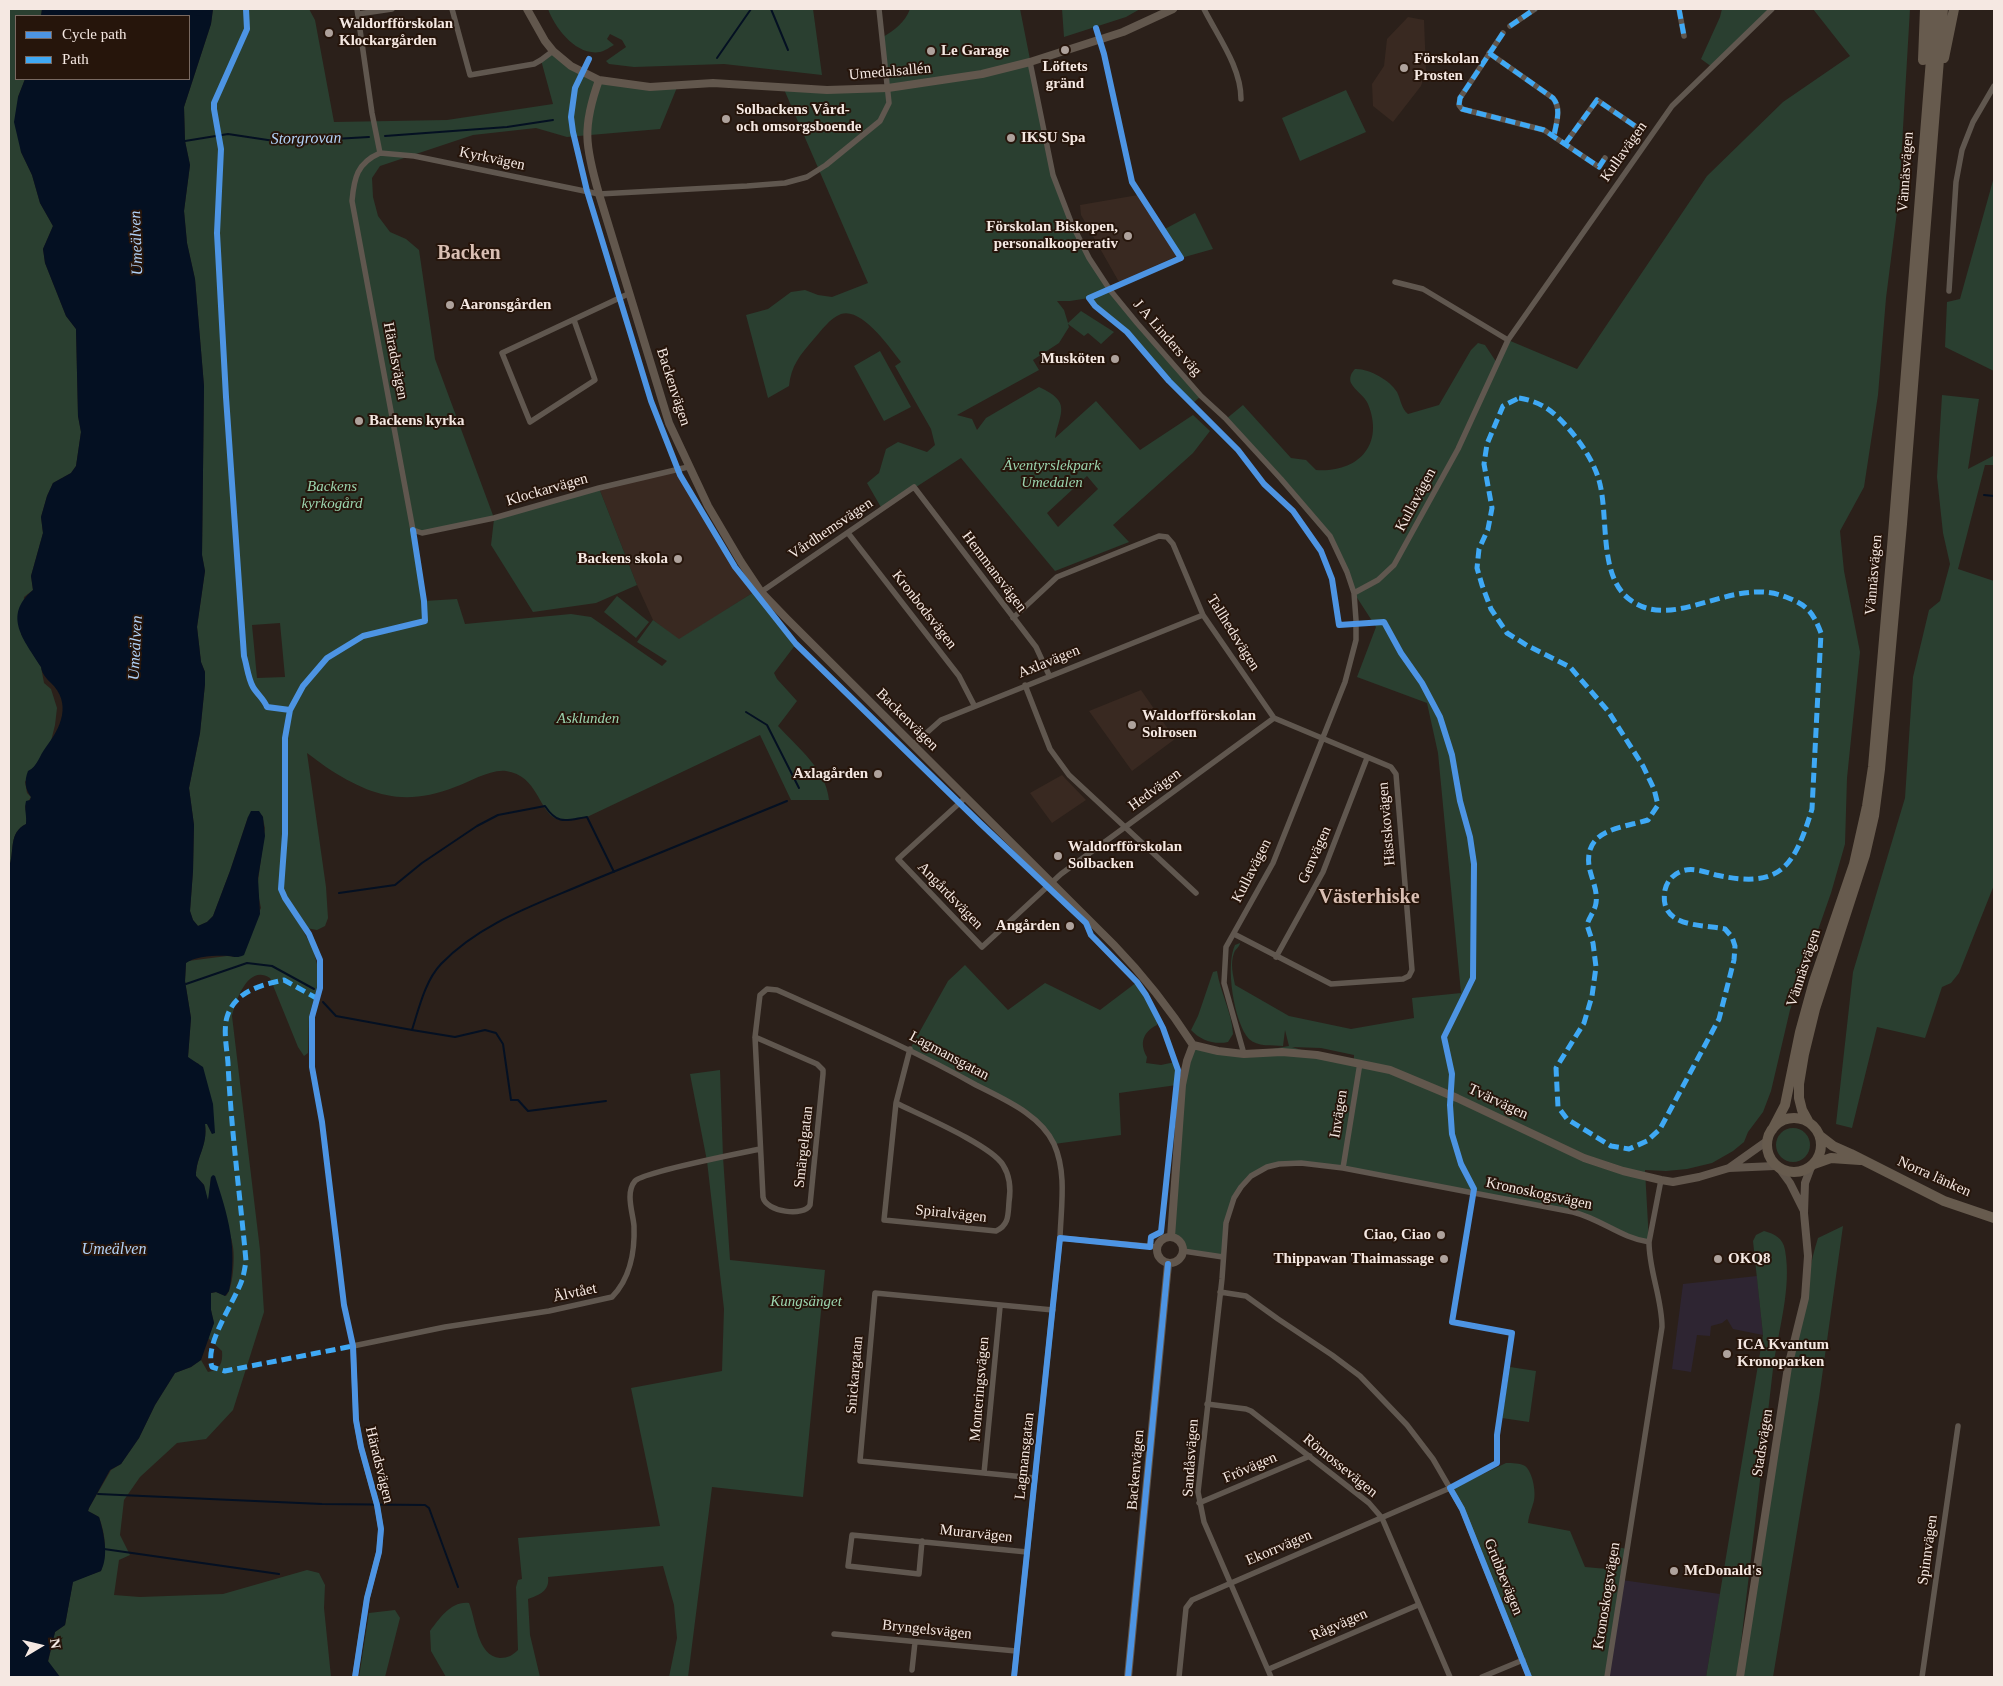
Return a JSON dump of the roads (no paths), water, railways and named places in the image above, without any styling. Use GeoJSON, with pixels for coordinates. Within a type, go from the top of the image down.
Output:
{"type":"FeatureCollection","features":[{"type":"Feature","properties":{"kind":"highway"},"geometry":{"type":"LineString","coordinates":[[1924,130],[1922,86],[1925,9]]}},
{"type":"Feature","properties":{"kind":"highway","name":"Vännäsvägen"},"geometry":{"type":"LineString","coordinates":[[1772,1130],[1785,1105],[1800,1032],[1814,982],[1854,864],[1867,806],[1892,547],[1935,9]]}},
{"type":"Feature","properties":{"kind":"highway","name":"Vännäsvägen"},"geometry":{"type":"LineString","coordinates":[[1808,1121],[1802,1110],[1798,1084],[1804,1054],[1815,1009],[1860,875],[1877,797],[1902,524],[1943,9]]}},
{"type":"Feature","properties":{"kind":"highway"},"geometry":{"type":"LineString","coordinates":[[1936,88],[1954,9]]}},
{"type":"Feature","properties":{"kind":"highway"},"geometry":{"type":"LineString","coordinates":[[1801,1118],[1808,1121],[1820,1136],[1821,1146],[1813,1165],[1794,1172],[1777,1167],[1770,1159],[1767,1141],[1772,1130],[1777,1124],[1786,1120],[1801,1118]]}},
{"type":"Feature","properties":{"kind":"highway","name":"Norra länken"},"geometry":{"type":"LineString","coordinates":[[1820,1136],[1834,1146],[1944,1201],[1994,1218]]}},
{"type":"Feature","properties":{"kind":"highway","name":"Norra länken"},"geometry":{"type":"LineString","coordinates":[[1813,1165],[1831,1158],[1864,1161]]}},
{"type":"Feature","properties":{"kind":"street"},"geometry":{"type":"LineString","coordinates":[[380,153],[372,113],[357,11],[392,9]]}},
{"type":"Feature","properties":{"kind":"street"},"geometry":{"type":"LineString","coordinates":[[452,9],[470,75],[534,64],[553,51]]}},
{"type":"Feature","properties":{"kind":"street","name":"Umedalsallén"},"geometry":{"type":"LineString","coordinates":[[528,9],[531,18],[553,51],[571,66],[598,80],[650,87],[712,83],[827,90],[888,88],[982,74],[1030,62],[1123,32],[1173,9]]}},
{"type":"Feature","properties":{"kind":"street"},"geometry":{"type":"LineString","coordinates":[[599,194],[785,183],[807,177],[828,164],[880,121],[889,103],[880,9]]}},
{"type":"Feature","properties":{"kind":"street"},"geometry":{"type":"LineString","coordinates":[[1204,9],[1225,47],[1241,84],[1241,99]]}},
{"type":"Feature","properties":{"kind":"street"},"geometry":{"type":"LineString","coordinates":[[1510,26],[1534,9]]}},
{"type":"Feature","properties":{"kind":"street"},"geometry":{"type":"LineString","coordinates":[[1679,9],[1684,36]]}},
{"type":"Feature","properties":{"kind":"street","name":"Kullavägen"},"geometry":{"type":"LineString","coordinates":[[1244,1054],[1224,983],[1226,947],[1273,863],[1345,682],[1353,654],[1356,620],[1354,593],[1378,580],[1394,565],[1458,449],[1508,340],[1672,106],[1772,9]]}},
{"type":"Feature","properties":{"kind":"street","name":"Kullavägen"},"geometry":{"type":"LineString","coordinates":[[1503,33],[1460,98],[1459,105],[1462,110],[1534,126],[1554,136],[1599,167],[1605,158]]}},
{"type":"Feature","properties":{"kind":"street"},"geometry":{"type":"LineString","coordinates":[[1489,54],[1553,98],[1558,104],[1554,136]]}},
{"type":"Feature","properties":{"kind":"street","name":"J A Linders väg"},"geometry":{"type":"LineString","coordinates":[[1030,62],[1053,175],[1071,222],[1089,258],[1110,290],[1137,323],[1201,396],[1225,418],[1281,479],[1330,536],[1347,572],[1354,593]]}},
{"type":"Feature","properties":{"kind":"street","name":"Backenvägen"},"geometry":{"type":"LineString","coordinates":[[598,80],[589,107],[587,135],[589,161],[668,423],[688,467],[722,532],[761,592],[1114,945],[1148,981],[1193,1045]]}},
{"type":"Feature","properties":{"kind":"street"},"geometry":{"type":"LineString","coordinates":[[1949,291],[1956,182],[1962,150],[1973,122],[1994,86]]}},
{"type":"Feature","properties":{"kind":"street","name":"Kullavägen"},"geometry":{"type":"LineString","coordinates":[[1565,144],[1596,100],[1635,126]]}},
{"type":"Feature","properties":{"kind":"street","name":"Kyrkvägen"},"geometry":{"type":"LineString","coordinates":[[380,153],[423,157],[599,194]]}},
{"type":"Feature","properties":{"kind":"street","name":"Häradsvägen"},"geometry":{"type":"LineString","coordinates":[[380,153],[359,169],[354,180],[352,201],[413,530]]}},
{"type":"Feature","properties":{"kind":"street"},"geometry":{"type":"LineString","coordinates":[[1395,282],[1423,289],[1508,340]]}},
{"type":"Feature","properties":{"kind":"street"},"geometry":{"type":"LineString","coordinates":[[574,320],[595,380],[530,422],[502,353],[628,294]]}},
{"type":"Feature","properties":{"kind":"street","name":"Klockarvägen"},"geometry":{"type":"LineString","coordinates":[[413,530],[416,533],[428,532],[494,518],[599,488],[688,467]]}},
{"type":"Feature","properties":{"kind":"street","name":"Vårdhemsvägen"},"geometry":{"type":"LineString","coordinates":[[761,592],[914,487]]}},
{"type":"Feature","properties":{"kind":"street","name":"Hemmansvägen"},"geometry":{"type":"LineString","coordinates":[[914,487],[1039,652],[1049,675]]}},
{"type":"Feature","properties":{"kind":"street","name":"Kronbodsvägen"},"geometry":{"type":"LineString","coordinates":[[848,533],[959,676],[974,705]]}},
{"type":"Feature","properties":{"kind":"street","name":"Tallhedsvägen"},"geometry":{"type":"LineString","coordinates":[[1013,618],[1057,577],[1159,536],[1171,539],[1203,615],[1274,718]]}},
{"type":"Feature","properties":{"kind":"street","name":"Axlavägen"},"geometry":{"type":"LineString","coordinates":[[913,745],[938,721],[1203,615]]}},
{"type":"Feature","properties":{"kind":"street"},"geometry":{"type":"LineString","coordinates":[[1025,685],[1046,739],[1055,757],[1068,775],[1196,893]]}},
{"type":"Feature","properties":{"kind":"street"},"geometry":{"type":"LineString","coordinates":[[1274,718],[1322,739]]}},
{"type":"Feature","properties":{"kind":"street","name":"Hedvägen"},"geometry":{"type":"LineString","coordinates":[[1051,882],[1274,718]]}},
{"type":"Feature","properties":{"kind":"street","name":"Hästskovägen"},"geometry":{"type":"LineString","coordinates":[[1234,934],[1276,958],[1331,984],[1403,978],[1411,973],[1396,774],[1391,768],[1322,739]]}},
{"type":"Feature","properties":{"kind":"street","name":"Genvägen"},"geometry":{"type":"LineString","coordinates":[[1276,958],[1323,872],[1367,758]]}},
{"type":"Feature","properties":{"kind":"street","name":"Angårdsvägen"},"geometry":{"type":"LineString","coordinates":[[965,798],[898,859],[982,947],[1051,882]]}},
{"type":"Feature","properties":{"kind":"street","name":"Smärgelgatan"},"geometry":{"type":"LineString","coordinates":[[755,1037],[817,1064],[823,1070],[811,1201],[808,1209],[802,1212],[773,1209],[764,1203],[755,1037],[758,998],[767,989]]}},
{"type":"Feature","properties":{"kind":"street","name":"Lagmansgatan"},"geometry":{"type":"LineString","coordinates":[[767,989],[777,990],[910,1049],[1020,1109],[1048,1134],[1059,1160],[1062,1181],[1060,1238],[1014,1677]]}},
{"type":"Feature","properties":{"kind":"street"},"geometry":{"type":"LineString","coordinates":[[1171,1237],[1182,1085],[1186,1061],[1193,1045]]}},
{"type":"Feature","properties":{"kind":"street","name":"Tvärvägen"},"geometry":{"type":"LineString","coordinates":[[1193,1045],[1218,1052],[1244,1054],[1282,1052],[1317,1055],[1390,1070],[1425,1084],[1584,1158],[1623,1171],[1661,1180],[1673,1182],[1729,1168],[1777,1167]]}},
{"type":"Feature","properties":{"kind":"street","name":"Spiralvägen"},"geometry":{"type":"LineString","coordinates":[[896,1103],[989,1150],[1002,1164],[1009,1180],[1010,1193],[1008,1218],[1004,1227],[996,1231],[884,1220],[896,1103],[910,1049]]}},
{"type":"Feature","properties":{"kind":"street","name":"Invägen"},"geometry":{"type":"LineString","coordinates":[[1344,1168],[1360,1063]]}},
{"type":"Feature","properties":{"kind":"street","name":"Tvärvägen"},"geometry":{"type":"LineString","coordinates":[[1729,1168],[1767,1141]]}},
{"type":"Feature","properties":{"kind":"street","name":"Älvtået"},"geometry":{"type":"LineString","coordinates":[[353,1346],[445,1327],[549,1311],[612,1297],[620,1289],[625,1279],[632,1256],[634,1226],[630,1196],[635,1182],[640,1178],[661,1171],[760,1149]]}},
{"type":"Feature","properties":{"kind":"street","name":"Kronoskogsvägen"},"geometry":{"type":"LineString","coordinates":[[1224,1257],[1226,1223],[1231,1204],[1240,1187],[1251,1176],[1267,1167],[1288,1163],[1344,1168],[1573,1212],[1595,1218],[1625,1235],[1649,1242],[1652,1274],[1660,1298],[1662,1327],[1607,1677]]}},
{"type":"Feature","properties":{"kind":"street","name":"Stadsvägen"},"geometry":{"type":"LineString","coordinates":[[1740,1677],[1788,1367],[1805,1298],[1808,1256],[1804,1213],[1805,1183],[1813,1165]]}},
{"type":"Feature","properties":{"kind":"street","name":"Stadsvägen"},"geometry":{"type":"LineString","coordinates":[[1777,1167],[1790,1183],[1804,1213]]}},
{"type":"Feature","properties":{"kind":"street"},"geometry":{"type":"LineString","coordinates":[[1649,1242],[1661,1180]]}},
{"type":"Feature","properties":{"kind":"street"},"geometry":{"type":"LineString","coordinates":[[1171,1237],[1179,1241],[1183,1251],[1178,1261],[1168,1264],[1159,1258],[1156,1247],[1162,1239],[1171,1237]]}},
{"type":"Feature","properties":{"kind":"street"},"geometry":{"type":"LineString","coordinates":[[1060,1238],[1156,1247]]}},
{"type":"Feature","properties":{"kind":"street"},"geometry":{"type":"LineString","coordinates":[[1183,1251],[1224,1257]]}},
{"type":"Feature","properties":{"kind":"street","name":"Sandåsvägen"},"geometry":{"type":"LineString","coordinates":[[1224,1257],[1198,1492],[1199,1503],[1204,1522],[1229,1582],[1269,1668],[1271,1677]]}},
{"type":"Feature","properties":{"kind":"street","name":"Backenvägen"},"geometry":{"type":"LineString","coordinates":[[1128,1677],[1168,1264]]}},
{"type":"Feature","properties":{"kind":"street","name":"Grubbevägen"},"geometry":{"type":"LineString","coordinates":[[1220,1292],[1246,1296],[1332,1355],[1360,1376],[1407,1425],[1433,1459],[1462,1509],[1529,1677]]}},
{"type":"Feature","properties":{"kind":"street","name":"Snickargatan"},"geometry":{"type":"LineString","coordinates":[[1036,1478],[860,1462],[875,1293],[1000,1307],[1052,1310]]}},
{"type":"Feature","properties":{"kind":"street","name":"Monteringsvägen"},"geometry":{"type":"LineString","coordinates":[[984,1473],[1000,1307]]}},
{"type":"Feature","properties":{"kind":"street","name":"Häradsvägen"},"geometry":{"type":"LineString","coordinates":[[353,1346],[356,1420],[360,1447],[377,1505],[381,1529],[379,1552],[367,1598],[355,1677]]}},
{"type":"Feature","properties":{"kind":"street","name":"Römossevägen"},"geometry":{"type":"LineString","coordinates":[[1207,1404],[1249,1410],[1369,1503],[1382,1518],[1450,1677]]}},
{"type":"Feature","properties":{"kind":"street","name":"Spinnvägen"},"geometry":{"type":"LineString","coordinates":[[1922,1677],[1958,1426]]}},
{"type":"Feature","properties":{"kind":"street","name":"Frövägen"},"geometry":{"type":"LineString","coordinates":[[1199,1503],[1310,1456]]}},
{"type":"Feature","properties":{"kind":"street","name":"Ekorrvägen"},"geometry":{"type":"LineString","coordinates":[[1179,1677],[1186,1608],[1192,1600],[1229,1582],[1450,1488]]}},
{"type":"Feature","properties":{"kind":"street","name":"Murarvägen"},"geometry":{"type":"LineString","coordinates":[[922,1541],[920,1574],[848,1566],[852,1535],[922,1541],[1027,1552]]}},
{"type":"Feature","properties":{"kind":"street","name":"Rågvägen"},"geometry":{"type":"LineString","coordinates":[[1269,1668],[1418,1605]]}},
{"type":"Feature","properties":{"kind":"street","name":"Bryngelsvägen"},"geometry":{"type":"LineString","coordinates":[[834,1634],[1016,1651]]}},
{"type":"Feature","properties":{"kind":"street"},"geometry":{"type":"LineString","coordinates":[[912,1670],[915,1642]]}},
{"type":"Feature","properties":{"kind":"street"},"geometry":{"type":"LineString","coordinates":[[1482,1677],[1523,1660]]}},
{"type":"Feature","properties":{"kind":"water","name":"Umeälven"},"geometry":{"type":"Polygon","coordinates":[[[42,9],[213,9],[211,24],[184,107],[185,141],[190,165],[184,211],[187,243],[195,279],[204,386],[202,555],[205,571],[197,627],[201,662],[205,672],[205,684],[200,733],[189,788],[194,825],[190,911],[193,920],[198,926],[207,922],[213,916],[251,811],[259,811],[263,817],[265,836],[258,878],[260,914],[244,955],[240,957],[207,956],[186,963],[185,981],[191,1018],[188,1057],[203,1067],[213,1104],[215,1133],[212,1134],[207,1124],[205,1124],[205,1139],[196,1176],[204,1185],[208,1200],[211,1177],[215,1176],[224,1205],[232,1246],[232,1275],[229,1291],[225,1296],[216,1292],[211,1293],[211,1310],[214,1323],[201,1360],[191,1367],[175,1373],[155,1405],[139,1438],[121,1464],[110,1470],[89,1508],[88,1511],[99,1517],[104,1537],[105,1558],[101,1571],[73,1582],[65,1625],[55,1632],[48,1661],[60,1677],[9,1677],[9,867],[14,837],[20,828],[26,824],[26,801],[30,800],[31,797],[26,785],[28,771],[36,764],[56,732],[60,724],[63,707],[57,691],[44,676],[41,667],[23,638],[17,619],[19,609],[33,590],[31,576],[43,533],[41,517],[47,496],[53,483],[71,473],[76,466],[81,432],[78,416],[76,329],[66,316],[45,263],[43,249],[53,226],[40,203],[32,175],[21,152],[14,122],[18,97],[25,80],[190,80],[190,15],[41,15],[42,9]]]}},
{"type":"Feature","properties":{"kind":"waterway"},"geometry":{"type":"LineString","coordinates":[[717,58],[751,9]]}},
{"type":"Feature","properties":{"kind":"waterway"},"geometry":{"type":"LineString","coordinates":[[771,9],[788,50]]}},
{"type":"Feature","properties":{"kind":"waterway","name":"Storgrovan"},"geometry":{"type":"LineString","coordinates":[[385,136],[507,127],[553,120]]}},
{"type":"Feature","properties":{"kind":"waterway","name":"Storgrovan"},"geometry":{"type":"LineString","coordinates":[[185,141],[228,134],[281,142],[369,137]]}},
{"type":"Feature","properties":{"kind":"waterway"},"geometry":{"type":"LineString","coordinates":[[1984,495],[1994,496]]}},
{"type":"Feature","properties":{"kind":"waterway"},"geometry":{"type":"LineString","coordinates":[[746,712],[767,725],[799,788]]}},
{"type":"Feature","properties":{"kind":"waterway"},"geometry":{"type":"LineString","coordinates":[[412,1030],[423,995],[435,971],[456,950],[491,926],[547,899],[787,801]]}},
{"type":"Feature","properties":{"kind":"waterway"},"geometry":{"type":"LineString","coordinates":[[339,893],[395,885],[422,863],[477,826],[498,815],[545,806],[554,817],[559,819],[568,820],[587,817],[614,872]]}},
{"type":"Feature","properties":{"kind":"waterway"},"geometry":{"type":"LineString","coordinates":[[186,984],[247,963],[272,966],[314,989]]}},
{"type":"Feature","properties":{"kind":"waterway"},"geometry":{"type":"LineString","coordinates":[[323,1002],[336,1016],[412,1030],[455,1037],[485,1030],[496,1033],[503,1044],[511,1100],[518,1100],[528,1111],[606,1101]]}},
{"type":"Feature","properties":{"kind":"waterway"},"geometry":{"type":"LineString","coordinates":[[98,1494],[322,1504],[425,1505],[429,1508],[458,1587]]}},
{"type":"Feature","properties":{"kind":"waterway"},"geometry":{"type":"LineString","coordinates":[[104,1549],[279,1574]]}},
{"type":"Feature","properties":{"kind":"place","name":"Waldorfförskolan Klockargården"},"geometry":{"type":"Point","coordinates":[329,33]}},
{"type":"Feature","properties":{"kind":"place","name":"Löftets gränd"},"geometry":{"type":"Point","coordinates":[1065,50]}},
{"type":"Feature","properties":{"kind":"place","name":"Le Garage"},"geometry":{"type":"Point","coordinates":[931,51]}},
{"type":"Feature","properties":{"kind":"place","name":"Förskolan Prosten"},"geometry":{"type":"Point","coordinates":[1404,68]}},
{"type":"Feature","properties":{"kind":"place","name":"Solbackens Vård- och omsorgsboende"},"geometry":{"type":"Point","coordinates":[726,119]}},
{"type":"Feature","properties":{"kind":"place","name":"IKSU Spa"},"geometry":{"type":"Point","coordinates":[1011,138]}},
{"type":"Feature","properties":{"kind":"place","name":"Förskolan Biskopen, personalkooperativ"},"geometry":{"type":"Point","coordinates":[1128,236]}},
{"type":"Feature","properties":{"kind":"place","name":"Aaronsgården"},"geometry":{"type":"Point","coordinates":[450,305]}},
{"type":"Feature","properties":{"kind":"place","name":"Musköten"},"geometry":{"type":"Point","coordinates":[1115,359]}},
{"type":"Feature","properties":{"kind":"place","name":"Backens kyrka"},"geometry":{"type":"Point","coordinates":[359,421]}},
{"type":"Feature","properties":{"kind":"place","name":"Backens skola"},"geometry":{"type":"Point","coordinates":[678,559]}},
{"type":"Feature","properties":{"kind":"place","name":"Waldorfförskolan Solrosen"},"geometry":{"type":"Point","coordinates":[1132,725]}},
{"type":"Feature","properties":{"kind":"place","name":"Axlagården"},"geometry":{"type":"Point","coordinates":[878,774]}},
{"type":"Feature","properties":{"kind":"place","name":"Waldorfförskolan Solbacken"},"geometry":{"type":"Point","coordinates":[1058,856]}},
{"type":"Feature","properties":{"kind":"place","name":"Angården"},"geometry":{"type":"Point","coordinates":[1070,926]}},
{"type":"Feature","properties":{"kind":"place","name":"Ciao, Ciao"},"geometry":{"type":"Point","coordinates":[1441,1235]}},
{"type":"Feature","properties":{"kind":"place","name":"Thippawan Thaimassage"},"geometry":{"type":"Point","coordinates":[1444,1259]}},
{"type":"Feature","properties":{"kind":"place","name":"OKQ8"},"geometry":{"type":"Point","coordinates":[1718,1259]}},
{"type":"Feature","properties":{"kind":"place","name":"ICA Kvantum Kronoparken"},"geometry":{"type":"Point","coordinates":[1727,1354]}},
{"type":"Feature","properties":{"kind":"place","name":"McDonald's"},"geometry":{"type":"Point","coordinates":[1674,1571]}},
{"type":"Feature","properties":{"kind":"district","name":"Backen"},"geometry":{"type":"Point","coordinates":[469,254]}},
{"type":"Feature","properties":{"kind":"district","name":"Västerhiske"},"geometry":{"type":"Point","coordinates":[1369,898]}},
{"type":"Feature","properties":{"kind":"park label","name":"Äventyrslekpark Umedalen"},"geometry":{"type":"Point","coordinates":[1052,474]}},
{"type":"Feature","properties":{"kind":"park label","name":"Backens kyrkogård"},"geometry":{"type":"Point","coordinates":[332,496]}},
{"type":"Feature","properties":{"kind":"park label","name":"Asklunden"},"geometry":{"type":"Point","coordinates":[588,719]}},
{"type":"Feature","properties":{"kind":"park label","name":"Kungsänget"},"geometry":{"type":"Point","coordinates":[806,1302]}}]}
